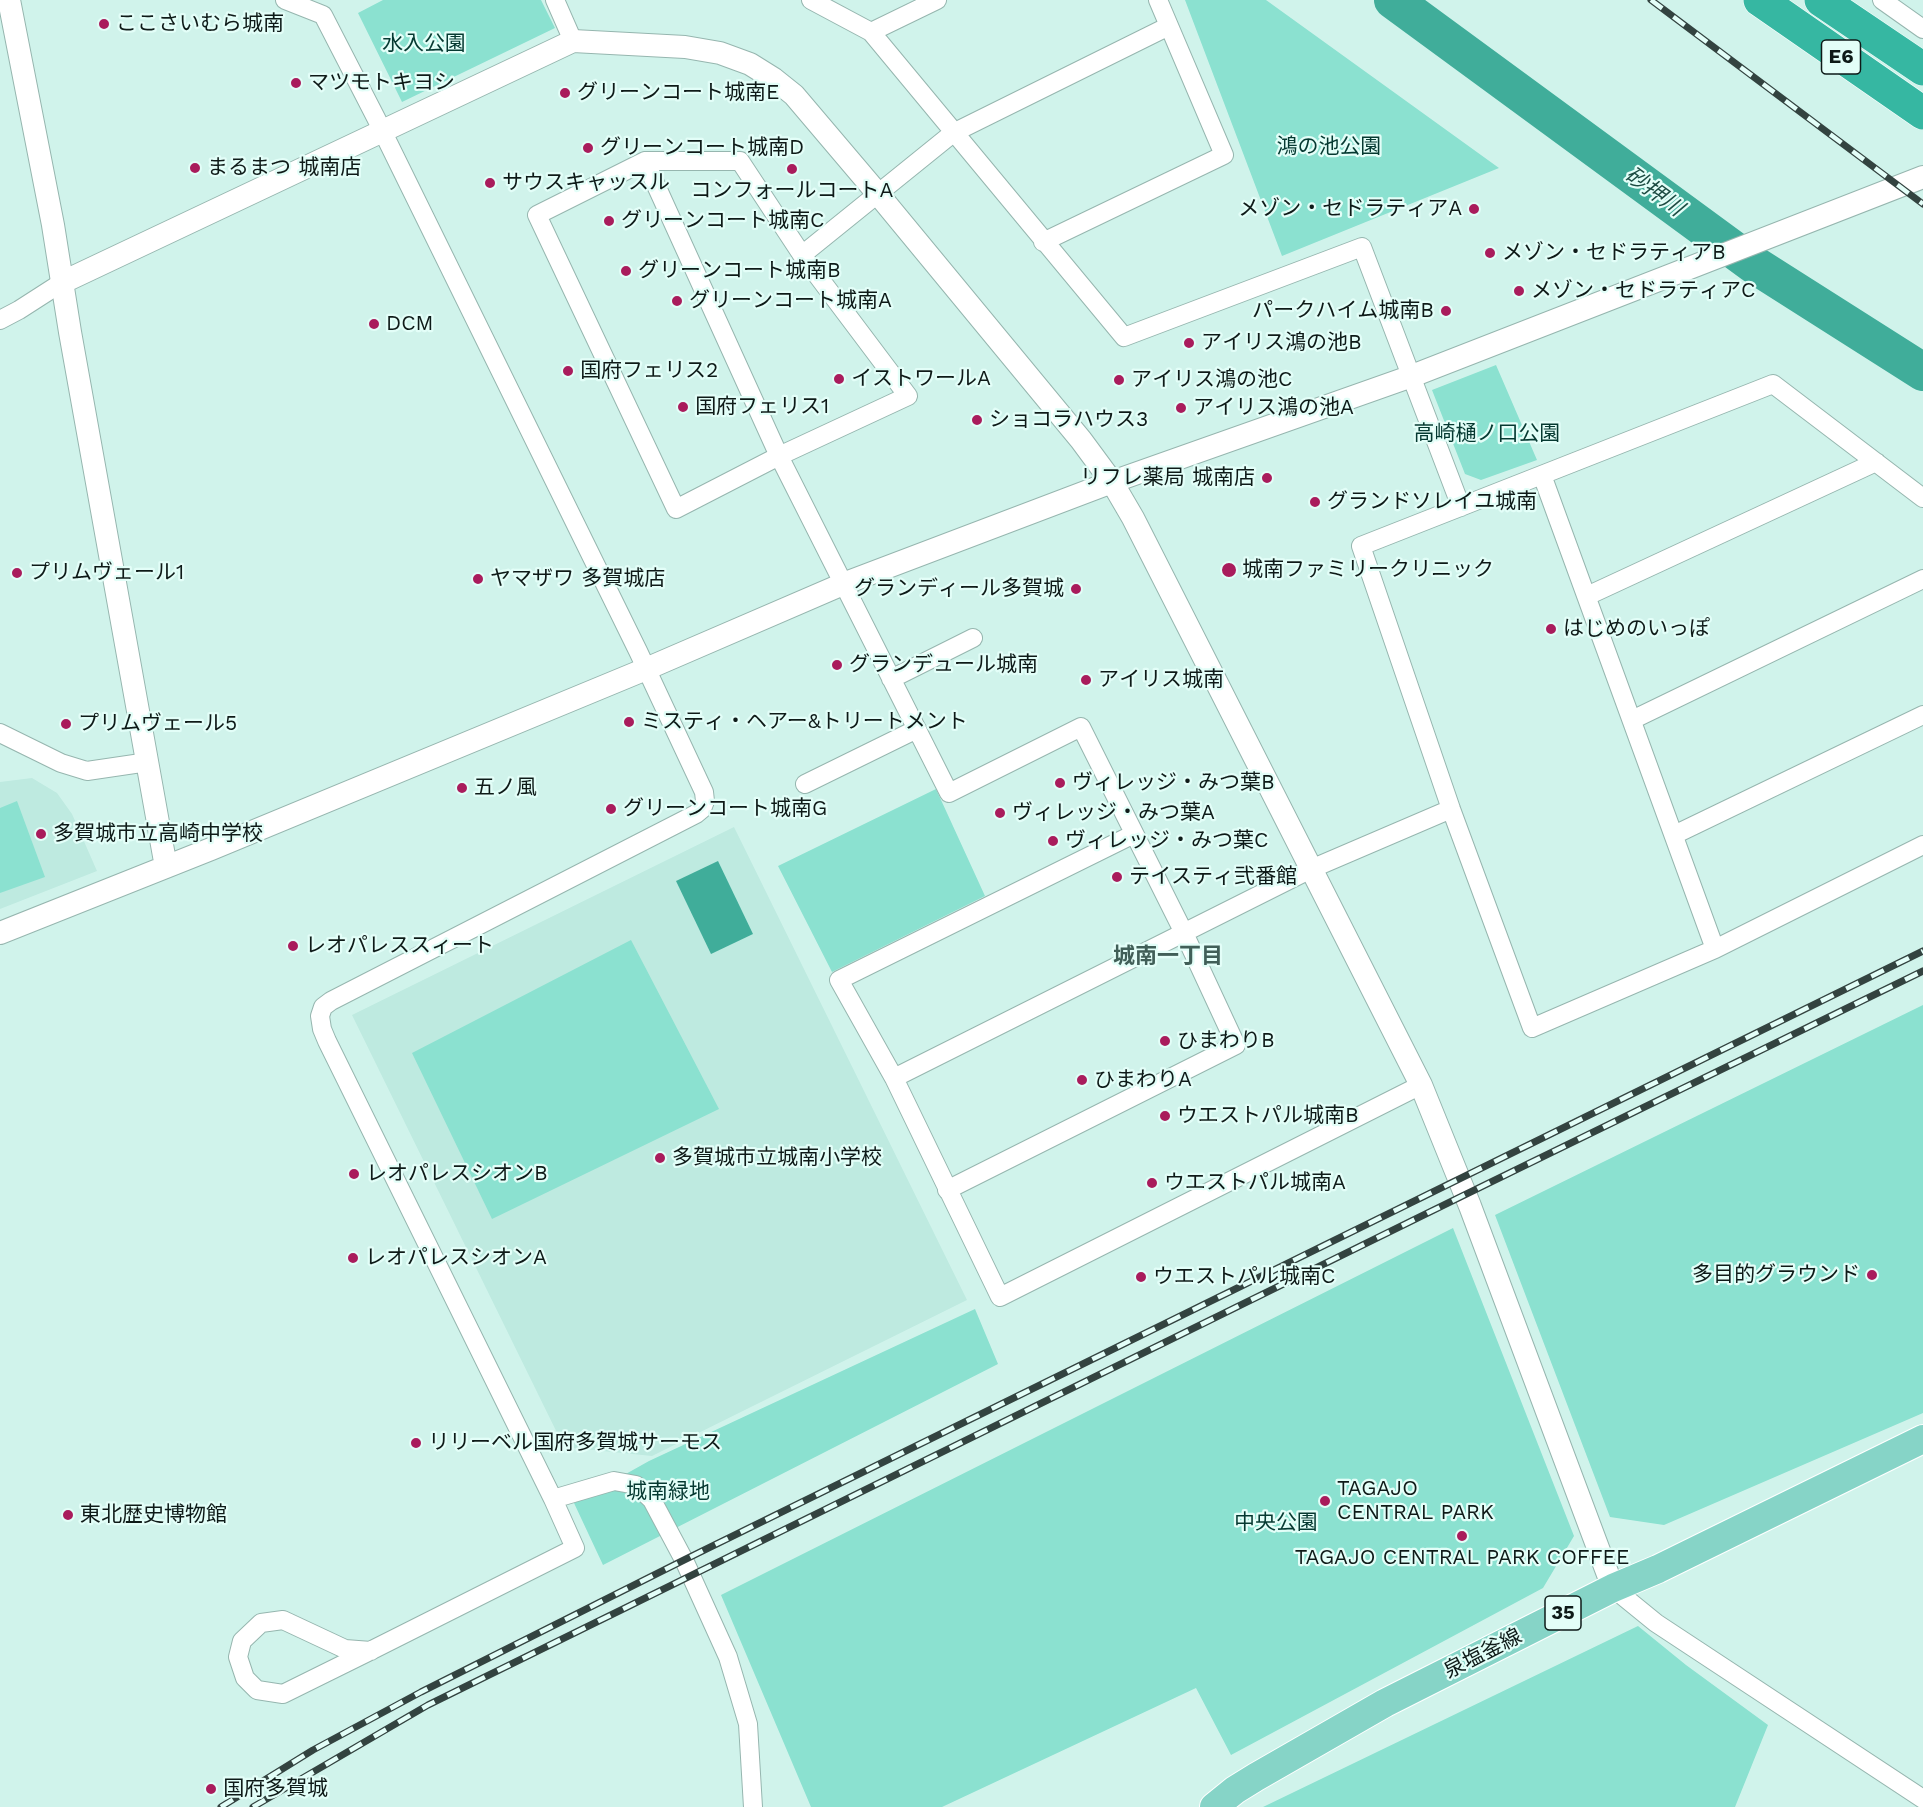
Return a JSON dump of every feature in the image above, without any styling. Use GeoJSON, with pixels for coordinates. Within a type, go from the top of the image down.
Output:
{"type":"FeatureCollection","features":[{"type":"Feature","properties":{"kind":"highway","name":"E6"},"geometry":{"type":"LineString","coordinates":[[1760,0],[1923,113]]}},
{"type":"Feature","properties":{"kind":"highway","name":"E6"},"geometry":{"type":"LineString","coordinates":[[1821,0],[1923,69]]}},
{"type":"Feature","properties":{"kind":"main road","name":"泉塩釜線"},"geometry":{"type":"LineString","coordinates":[[1214,1807],[1249,1781],[1385,1703],[1613,1588],[1658,1569],[1923,1439]]}},
{"type":"Feature","properties":{"kind":"street"},"geometry":{"type":"LineString","coordinates":[[9,0],[53,225],[61,283],[166,867]]}},
{"type":"Feature","properties":{"kind":"street"},"geometry":{"type":"LineString","coordinates":[[285,0],[323,15],[383,132],[646,669],[704,792],[705,801],[702,809],[696,814],[323,1007],[320,1016],[327,1041],[575,1548],[371,1651],[282,1694],[257,1690],[245,1678],[238,1657],[242,1641],[261,1623],[283,1620],[345,1649],[371,1651]]}},
{"type":"Feature","properties":{"kind":"street"},"geometry":{"type":"LineString","coordinates":[[555,0],[573,41]]}},
{"type":"Feature","properties":{"kind":"street"},"geometry":{"type":"LineString","coordinates":[[811,0],[871,32],[953,134],[1124,337],[1362,246],[1461,507]]}},
{"type":"Feature","properties":{"kind":"street"},"geometry":{"type":"LineString","coordinates":[[871,32],[937,0]]}},
{"type":"Feature","properties":{"kind":"street"},"geometry":{"type":"LineString","coordinates":[[1043,242],[1224,155],[1158,0]]}},
{"type":"Feature","properties":{"kind":"street"},"geometry":{"type":"LineString","coordinates":[[1882,0],[1923,29]]}},
{"type":"Feature","properties":{"kind":"street"},"geometry":{"type":"LineString","coordinates":[[802,255],[953,134],[1170,26]]}},
{"type":"Feature","properties":{"kind":"street"},"geometry":{"type":"LineString","coordinates":[[0,320],[61,283],[573,41],[685,47],[720,53],[750,64],[774,79],[794,95],[1081,440],[1112,482],[1133,518],[1421,1085],[1474,1217],[1613,1588],[1656,1623],[1923,1799]]}},
{"type":"Feature","properties":{"kind":"street"},"geometry":{"type":"LineString","coordinates":[[645,161],[779,456],[949,793],[1081,728],[1184,933],[1236,1045],[947,1190]]}},
{"type":"Feature","properties":{"kind":"street"},"geometry":{"type":"LineString","coordinates":[[645,161],[740,161],[802,255],[908,396],[779,456],[676,510],[537,214],[645,161]]}},
{"type":"Feature","properties":{"kind":"street"},"geometry":{"type":"LineString","coordinates":[[0,933],[646,669],[843,584],[1112,482],[1412,376],[1923,177]]}},
{"type":"Feature","properties":{"kind":"street"},"geometry":{"type":"LineString","coordinates":[[1923,498],[1773,384],[1361,546],[1451,809],[1532,1028],[1715,949],[1923,845]]}},
{"type":"Feature","properties":{"kind":"street"},"geometry":{"type":"LineString","coordinates":[[1587,596],[1876,462]]}},
{"type":"Feature","properties":{"kind":"street"},"geometry":{"type":"LineString","coordinates":[[1542,475],[1715,949]]}},
{"type":"Feature","properties":{"kind":"street"},"geometry":{"type":"LineString","coordinates":[[1632,720],[1923,579]]}},
{"type":"Feature","properties":{"kind":"street"},"geometry":{"type":"LineString","coordinates":[[891,679],[973,638]]}},
{"type":"Feature","properties":{"kind":"street"},"geometry":{"type":"LineString","coordinates":[[1674,836],[1923,715]]}},
{"type":"Feature","properties":{"kind":"street"},"geometry":{"type":"LineString","coordinates":[[805,784],[917,729]]}},
{"type":"Feature","properties":{"kind":"street"},"geometry":{"type":"LineString","coordinates":[[0,733],[61,763],[87,771],[108,770],[148,762]]}},
{"type":"Feature","properties":{"kind":"street"},"geometry":{"type":"LineString","coordinates":[[894,1078],[1311,869],[1451,809]]}},
{"type":"Feature","properties":{"kind":"street"},"geometry":{"type":"LineString","coordinates":[[1134,834],[839,980],[894,1078],[1000,1297],[1421,1085]]}},
{"type":"Feature","properties":{"kind":"street"},"geometry":{"type":"LineString","coordinates":[[553,1499],[614,1481],[636,1485],[652,1500],[684,1560],[728,1657],[748,1724],[753,1807]]}},
{"type":"Feature","properties":{"kind":"shaded area","name":"多賀城市立高崎中学校"},"geometry":{"type":"Polygon","coordinates":[[[32,778],[57,793],[72,814],[97,871],[0,909],[0,782],[32,778]]]}},
{"type":"Feature","properties":{"kind":"shaded area","name":"多賀城市立城南小学校"},"geometry":{"type":"Polygon","coordinates":[[[734,827],[967,1300],[652,1456],[564,1447],[352,1015],[734,827]]]}},
{"type":"Feature","properties":{"kind":"shaded area"},"geometry":{"type":"Polygon","coordinates":[[[718,861],[753,934],[711,954],[676,881],[718,861]]]}},
{"type":"Feature","properties":{"kind":"green space","name":"水入公園"},"geometry":{"type":"Polygon","coordinates":[[[383,0],[541,0],[555,28],[402,102],[358,13],[383,0]]]}},
{"type":"Feature","properties":{"kind":"green space","name":"鴻の池公園"},"geometry":{"type":"Polygon","coordinates":[[[1185,0],[1266,0],[1499,168],[1282,256],[1185,0]]]}},
{"type":"Feature","properties":{"kind":"green space","name":"高崎樋ノ口公園"},"geometry":{"type":"Polygon","coordinates":[[[1496,365],[1537,460],[1481,480],[1465,474],[1432,390],[1496,365]]]}},
{"type":"Feature","properties":{"kind":"green space"},"geometry":{"type":"Polygon","coordinates":[[[936,789],[985,896],[832,972],[778,866],[936,789]]]}},
{"type":"Feature","properties":{"kind":"green space"},"geometry":{"type":"Polygon","coordinates":[[[17,801],[45,877],[0,893],[0,808],[17,801]]]}},
{"type":"Feature","properties":{"kind":"green space"},"geometry":{"type":"Polygon","coordinates":[[[631,940],[719,1109],[492,1219],[412,1053],[631,940]]]}},
{"type":"Feature","properties":{"kind":"green space"},"geometry":{"type":"Polygon","coordinates":[[[1923,1005],[1923,1413],[1664,1525],[1610,1517],[1495,1215],[1923,1005]]]}},
{"type":"Feature","properties":{"kind":"green space","name":"中央公園"},"geometry":{"type":"Polygon","coordinates":[[[1453,1228],[1574,1536],[1543,1588],[1231,1755],[1196,1688],[942,1807],[811,1807],[721,1595],[1453,1228]]]}},
{"type":"Feature","properties":{"kind":"green space","name":"城南緑地"},"geometry":{"type":"Polygon","coordinates":[[[975,1309],[998,1364],[603,1565],[574,1503],[649,1461],[975,1309]]]}},
{"type":"Feature","properties":{"kind":"green space"},"geometry":{"type":"Polygon","coordinates":[[[1638,1626],[1686,1665],[1768,1725],[1735,1807],[1263,1807],[1638,1626]]]}},
{"type":"Feature","properties":{"kind":"waterway","name":"砂押川"},"geometry":{"type":"LineString","coordinates":[[1393,0],[1753,264],[1923,372]]}},
{"type":"Feature","properties":{"kind":"railway"},"geometry":{"type":"LineString","coordinates":[[1651,0],[1923,204]]}},
{"type":"Feature","properties":{"kind":"railway"},"geometry":{"type":"LineString","coordinates":[[221,1807],[313,1750],[421,1692],[684,1560],[1923,951]]}},
{"type":"Feature","properties":{"kind":"railway"},"geometry":{"type":"LineString","coordinates":[[253,1807],[428,1705],[1923,971]]}},
{"type":"Feature","properties":{"kind":"place","name":"ここさいむら城南"},"geometry":{"type":"Point","coordinates":[104,24]}},
{"type":"Feature","properties":{"kind":"place","name":"マツモトキヨシ"},"geometry":{"type":"Point","coordinates":[296,83]}},
{"type":"Feature","properties":{"kind":"place","name":"グリーンコート城南E"},"geometry":{"type":"Point","coordinates":[565,93]}},
{"type":"Feature","properties":{"kind":"place","name":"グリーンコート城南D"},"geometry":{"type":"Point","coordinates":[588,148]}},
{"type":"Feature","properties":{"kind":"place","name":"まるまつ 城南店"},"geometry":{"type":"Point","coordinates":[195,168]}},
{"type":"Feature","properties":{"kind":"place","name":"コンフォールコートA"},"geometry":{"type":"Point","coordinates":[792,169]}},
{"type":"Feature","properties":{"kind":"place","name":"サウスキャッスル"},"geometry":{"type":"Point","coordinates":[490,183]}},
{"type":"Feature","properties":{"kind":"place","name":"メゾン・セドラティアA"},"geometry":{"type":"Point","coordinates":[1474,209]}},
{"type":"Feature","properties":{"kind":"place","name":"グリーンコート城南C"},"geometry":{"type":"Point","coordinates":[609,221]}},
{"type":"Feature","properties":{"kind":"place","name":"メゾン・セドラティアB"},"geometry":{"type":"Point","coordinates":[1490,253]}},
{"type":"Feature","properties":{"kind":"place","name":"グリーンコート城南B"},"geometry":{"type":"Point","coordinates":[626,271]}},
{"type":"Feature","properties":{"kind":"place","name":"メゾン・セドラティアC"},"geometry":{"type":"Point","coordinates":[1519,291]}},
{"type":"Feature","properties":{"kind":"place","name":"グリーンコート城南A"},"geometry":{"type":"Point","coordinates":[677,301]}},
{"type":"Feature","properties":{"kind":"place","name":"パークハイム城南B"},"geometry":{"type":"Point","coordinates":[1446,311]}},
{"type":"Feature","properties":{"kind":"place","name":"DCM"},"geometry":{"type":"Point","coordinates":[374,324]}},
{"type":"Feature","properties":{"kind":"place","name":"アイリス鴻の池B"},"geometry":{"type":"Point","coordinates":[1189,343]}},
{"type":"Feature","properties":{"kind":"place","name":"国府フェリス2"},"geometry":{"type":"Point","coordinates":[568,371]}},
{"type":"Feature","properties":{"kind":"place","name":"イストワールA"},"geometry":{"type":"Point","coordinates":[839,379]}},
{"type":"Feature","properties":{"kind":"place","name":"アイリス鴻の池C"},"geometry":{"type":"Point","coordinates":[1119,380]}},
{"type":"Feature","properties":{"kind":"place","name":"国府フェリス1"},"geometry":{"type":"Point","coordinates":[683,407]}},
{"type":"Feature","properties":{"kind":"place","name":"アイリス鴻の池A"},"geometry":{"type":"Point","coordinates":[1181,408]}},
{"type":"Feature","properties":{"kind":"place","name":"ショコラハウス3"},"geometry":{"type":"Point","coordinates":[977,420]}},
{"type":"Feature","properties":{"kind":"place","name":"リフレ薬局 城南店"},"geometry":{"type":"Point","coordinates":[1267,478]}},
{"type":"Feature","properties":{"kind":"place","name":"グランドソレイユ城南"},"geometry":{"type":"Point","coordinates":[1315,502]}},
{"type":"Feature","properties":{"kind":"place","name":"城南ファミリークリニック"},"geometry":{"type":"Point","coordinates":[1229,570]}},
{"type":"Feature","properties":{"kind":"place","name":"プリムヴェール1"},"geometry":{"type":"Point","coordinates":[17,573]}},
{"type":"Feature","properties":{"kind":"place","name":"ヤマザワ 多賀城店"},"geometry":{"type":"Point","coordinates":[478,579]}},
{"type":"Feature","properties":{"kind":"place","name":"グランディール多賀城"},"geometry":{"type":"Point","coordinates":[1076,589]}},
{"type":"Feature","properties":{"kind":"place","name":"はじめのいっぽ"},"geometry":{"type":"Point","coordinates":[1551,629]}},
{"type":"Feature","properties":{"kind":"place","name":"グランデュール城南"},"geometry":{"type":"Point","coordinates":[837,665]}},
{"type":"Feature","properties":{"kind":"place","name":"アイリス城南"},"geometry":{"type":"Point","coordinates":[1086,680]}},
{"type":"Feature","properties":{"kind":"place","name":"ミスティ・ヘアー&トリートメント"},"geometry":{"type":"Point","coordinates":[629,722]}},
{"type":"Feature","properties":{"kind":"place","name":"プリムヴェール5"},"geometry":{"type":"Point","coordinates":[66,724]}},
{"type":"Feature","properties":{"kind":"place","name":"ヴィレッジ・みつ葉B"},"geometry":{"type":"Point","coordinates":[1060,783]}},
{"type":"Feature","properties":{"kind":"place","name":"五ノ風"},"geometry":{"type":"Point","coordinates":[462,788]}},
{"type":"Feature","properties":{"kind":"place","name":"グリーンコート城南G"},"geometry":{"type":"Point","coordinates":[611,809]}},
{"type":"Feature","properties":{"kind":"place","name":"ヴィレッジ・みつ葉A"},"geometry":{"type":"Point","coordinates":[1000,813]}},
{"type":"Feature","properties":{"kind":"place","name":"多賀城市立高崎中学校"},"geometry":{"type":"Point","coordinates":[41,834]}},
{"type":"Feature","properties":{"kind":"place","name":"ヴィレッジ・みつ葉C"},"geometry":{"type":"Point","coordinates":[1053,841]}},
{"type":"Feature","properties":{"kind":"place","name":"テイスティ弐番館"},"geometry":{"type":"Point","coordinates":[1117,877]}},
{"type":"Feature","properties":{"kind":"place","name":"レオパレススィート"},"geometry":{"type":"Point","coordinates":[293,946]}},
{"type":"Feature","properties":{"kind":"place","name":"ひまわりB"},"geometry":{"type":"Point","coordinates":[1165,1041]}},
{"type":"Feature","properties":{"kind":"place","name":"ひまわりA"},"geometry":{"type":"Point","coordinates":[1082,1080]}},
{"type":"Feature","properties":{"kind":"place","name":"ウエストパル城南B"},"geometry":{"type":"Point","coordinates":[1165,1116]}},
{"type":"Feature","properties":{"kind":"place","name":"多賀城市立城南小学校"},"geometry":{"type":"Point","coordinates":[660,1158]}},
{"type":"Feature","properties":{"kind":"place","name":"レオパレスシオンB"},"geometry":{"type":"Point","coordinates":[354,1174]}},
{"type":"Feature","properties":{"kind":"place","name":"ウエストパル城南A"},"geometry":{"type":"Point","coordinates":[1152,1183]}},
{"type":"Feature","properties":{"kind":"place","name":"レオパレスシオンA"},"geometry":{"type":"Point","coordinates":[353,1258]}},
{"type":"Feature","properties":{"kind":"place","name":"多目的グラウンド"},"geometry":{"type":"Point","coordinates":[1872,1275]}},
{"type":"Feature","properties":{"kind":"place","name":"ウエストパル城南C"},"geometry":{"type":"Point","coordinates":[1141,1277]}},
{"type":"Feature","properties":{"kind":"place","name":"リリーベル国府多賀城サーモス"},"geometry":{"type":"Point","coordinates":[416,1443]}},
{"type":"Feature","properties":{"kind":"place","name":"TAGAJO CENTRAL PARK"},"geometry":{"type":"Point","coordinates":[1325,1501]}},
{"type":"Feature","properties":{"kind":"place","name":"東北歴史博物館"},"geometry":{"type":"Point","coordinates":[68,1515]}},
{"type":"Feature","properties":{"kind":"place","name":"TAGAJO CENTRAL PARK COFFEE"},"geometry":{"type":"Point","coordinates":[1462,1536]}},
{"type":"Feature","properties":{"kind":"place","name":"国府多賀城"},"geometry":{"type":"Point","coordinates":[211,1789]}},
{"type":"Feature","properties":{"kind":"district","name":"城南一丁目"},"geometry":{"type":"Point","coordinates":[1168,957]}}]}
